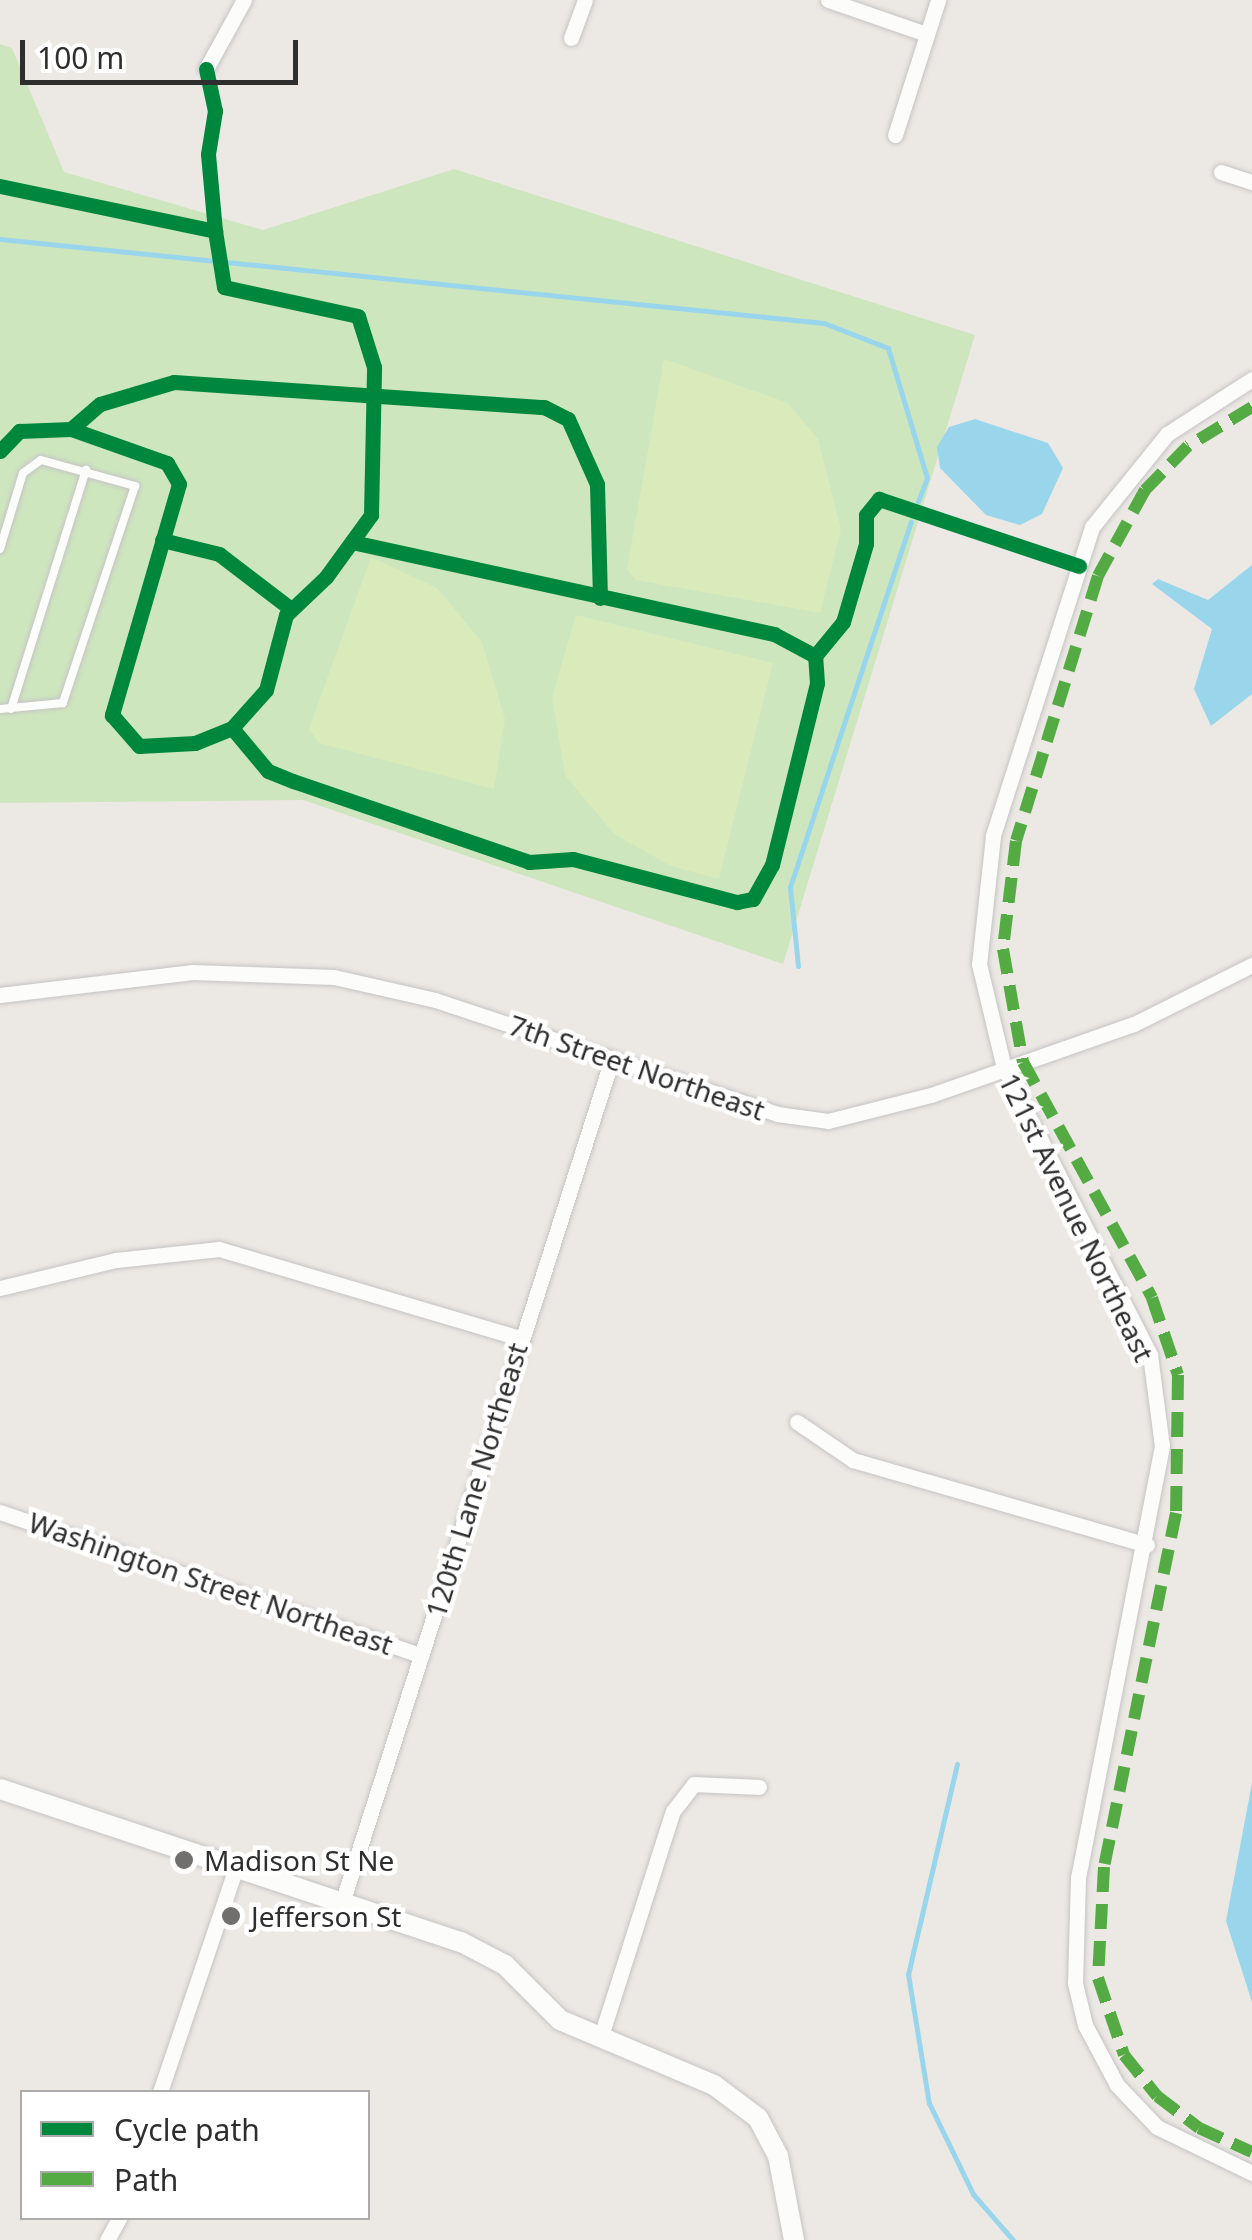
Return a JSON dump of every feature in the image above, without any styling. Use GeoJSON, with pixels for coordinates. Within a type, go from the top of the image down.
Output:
{"type":"FeatureCollection","features":[{"type":"Feature","properties":{"kind":"street"},"geometry":{"type":"LineString","coordinates":[[206,68],[244,0]]}},
{"type":"Feature","properties":{"kind":"street"},"geometry":{"type":"LineString","coordinates":[[571,38],[585,0]]}},
{"type":"Feature","properties":{"kind":"street"},"geometry":{"type":"LineString","coordinates":[[828,0],[926,34]]}},
{"type":"Feature","properties":{"kind":"street"},"geometry":{"type":"LineString","coordinates":[[895,135],[938,0]]}},
{"type":"Feature","properties":{"kind":"street"},"geometry":{"type":"LineString","coordinates":[[1221,172],[1252,182]]}},
{"type":"Feature","properties":{"kind":"street","name":"121st Avenue Northeast"},"geometry":{"type":"LineString","coordinates":[[1252,379],[1168,434],[1092,528],[981,893],[979,964],[1004,1068],[1150,1354],[1162,1446],[1146,1545],[1078,1877],[1076,1984],[1085,2025],[1118,2085],[1156,2128],[1252,2173]]}},
{"type":"Feature","properties":{"kind":"street","name":"7th Street Northeast"},"geometry":{"type":"LineString","coordinates":[[0,996],[193,972],[334,977],[435,1000],[777,1114],[828,1121],[1134,1024],[1252,965]]}},
{"type":"Feature","properties":{"kind":"street","name":"120th Lane Northeast"},"geometry":{"type":"LineString","coordinates":[[342,1903],[612,1059]]}},
{"type":"Feature","properties":{"kind":"street"},"geometry":{"type":"LineString","coordinates":[[0,1288],[116,1260],[219,1249],[520,1338]]}},
{"type":"Feature","properties":{"kind":"street"},"geometry":{"type":"LineString","coordinates":[[797,1422],[852,1460],[1146,1545]]}},
{"type":"Feature","properties":{"kind":"street","name":"Washington Street Northeast"},"geometry":{"type":"LineString","coordinates":[[0,1512],[422,1655]]}},
{"type":"Feature","properties":{"kind":"street"},"geometry":{"type":"LineString","coordinates":[[601,2036],[673,1810],[694,1784],[759,1787]]}},
{"type":"Feature","properties":{"kind":"street"},"geometry":{"type":"LineString","coordinates":[[0,1789],[461,1942],[506,1965],[560,2020],[714,2085],[758,2118],[778,2156],[794,2240]]}},
{"type":"Feature","properties":{"kind":"street"},"geometry":{"type":"LineString","coordinates":[[161,2090],[236,1867]]}},
{"type":"Feature","properties":{"kind":"lane"},"geometry":{"type":"LineString","coordinates":[[0,549],[23,472],[41,460],[86,469],[135,486],[85,650],[63,703],[0,710]]}},
{"type":"Feature","properties":{"kind":"lane"},"geometry":{"type":"LineString","coordinates":[[10,709],[86,469]]}},
{"type":"Feature","properties":{"kind":"green space"},"geometry":{"type":"Polygon","coordinates":[[[0,44],[12,48],[64,172],[263,230],[454,169],[975,335],[783,964],[303,800],[0,803],[0,44]]]}},
{"type":"Feature","properties":{"kind":"green space"},"geometry":{"type":"Polygon","coordinates":[[[664,359],[788,403],[818,439],[841,529],[820,613],[636,580],[627,569],[664,359]]]}},
{"type":"Feature","properties":{"kind":"green space"},"geometry":{"type":"Polygon","coordinates":[[[371,557],[437,588],[482,642],[505,719],[494,789],[319,743],[309,729],[371,557]]]}},
{"type":"Feature","properties":{"kind":"green space"},"geometry":{"type":"Polygon","coordinates":[[[576,615],[773,663],[719,879],[671,866],[614,834],[565,775],[552,697],[576,615]]]}},
{"type":"Feature","properties":{"kind":"water"},"geometry":{"type":"Polygon","coordinates":[[[975,419],[1048,443],[1063,468],[1042,514],[1020,525],[986,515],[940,468],[937,447],[949,427],[975,419]]]}},
{"type":"Feature","properties":{"kind":"water"},"geometry":{"type":"Polygon","coordinates":[[[1252,565],[1252,694],[1211,726],[1194,689],[1212,629],[1152,584],[1158,579],[1208,600],[1252,565]]]}},
{"type":"Feature","properties":{"kind":"water"},"geometry":{"type":"Polygon","coordinates":[[[1252,1783],[1252,2002],[1226,1921],[1252,1783]]]}},
{"type":"Feature","properties":{"kind":"waterway"},"geometry":{"type":"LineString","coordinates":[[0,239],[824,323],[888,348],[927,478],[918,501]]}},
{"type":"Feature","properties":{"kind":"waterway"},"geometry":{"type":"LineString","coordinates":[[798,966],[790,887],[911,521]]}},
{"type":"Feature","properties":{"kind":"waterway"},"geometry":{"type":"LineString","coordinates":[[957,1764],[908,1974],[929,2103],[973,2194],[1013,2240]]}},
{"type":"Feature","properties":{"kind":"marked path"},"geometry":{"type":"LineString","coordinates":[[1252,407],[1188,446],[1145,490],[1098,576],[1016,841],[1003,949],[1023,1062],[1152,1298],[1178,1375],[1176,1513],[1104,1867],[1098,1978],[1124,2055],[1157,2096],[1199,2128],[1252,2152]]}},
{"type":"Feature","properties":{"kind":"cycle path"},"geometry":{"type":"LineString","coordinates":[[0,186],[215,231],[208,154],[215,111],[206,69]]}},
{"type":"Feature","properties":{"kind":"cycle path"},"geometry":{"type":"LineString","coordinates":[[71,429],[167,463],[179,484],[112,715],[139,746],[195,743],[232,728],[266,690],[286,615],[326,577],[371,515],[374,367],[358,316],[224,287],[215,231]]}},
{"type":"Feature","properties":{"kind":"cycle path"},"geometry":{"type":"LineString","coordinates":[[0,451],[19,431],[71,429],[100,404],[174,382],[544,407],[568,419],[597,484],[600,598]]}},
{"type":"Feature","properties":{"kind":"cycle path"},"geometry":{"type":"LineString","coordinates":[[352,542],[774,634],[815,656],[843,622],[866,544],[866,515],[879,499],[1079,566]]}},
{"type":"Feature","properties":{"kind":"cycle path"},"geometry":{"type":"LineString","coordinates":[[162,540],[219,554],[291,609]]}},
{"type":"Feature","properties":{"kind":"cycle path"},"geometry":{"type":"LineString","coordinates":[[232,728],[268,771],[293,781],[529,862],[573,859],[737,902],[753,899],[772,865],[817,683],[815,656]]}},
{"type":"Feature","properties":{"kind":"place","name":"Madison St Ne"},"geometry":{"type":"Point","coordinates":[184,1860]}},
{"type":"Feature","properties":{"kind":"place","name":"Jefferson St"},"geometry":{"type":"Point","coordinates":[231,1916]}}]}
